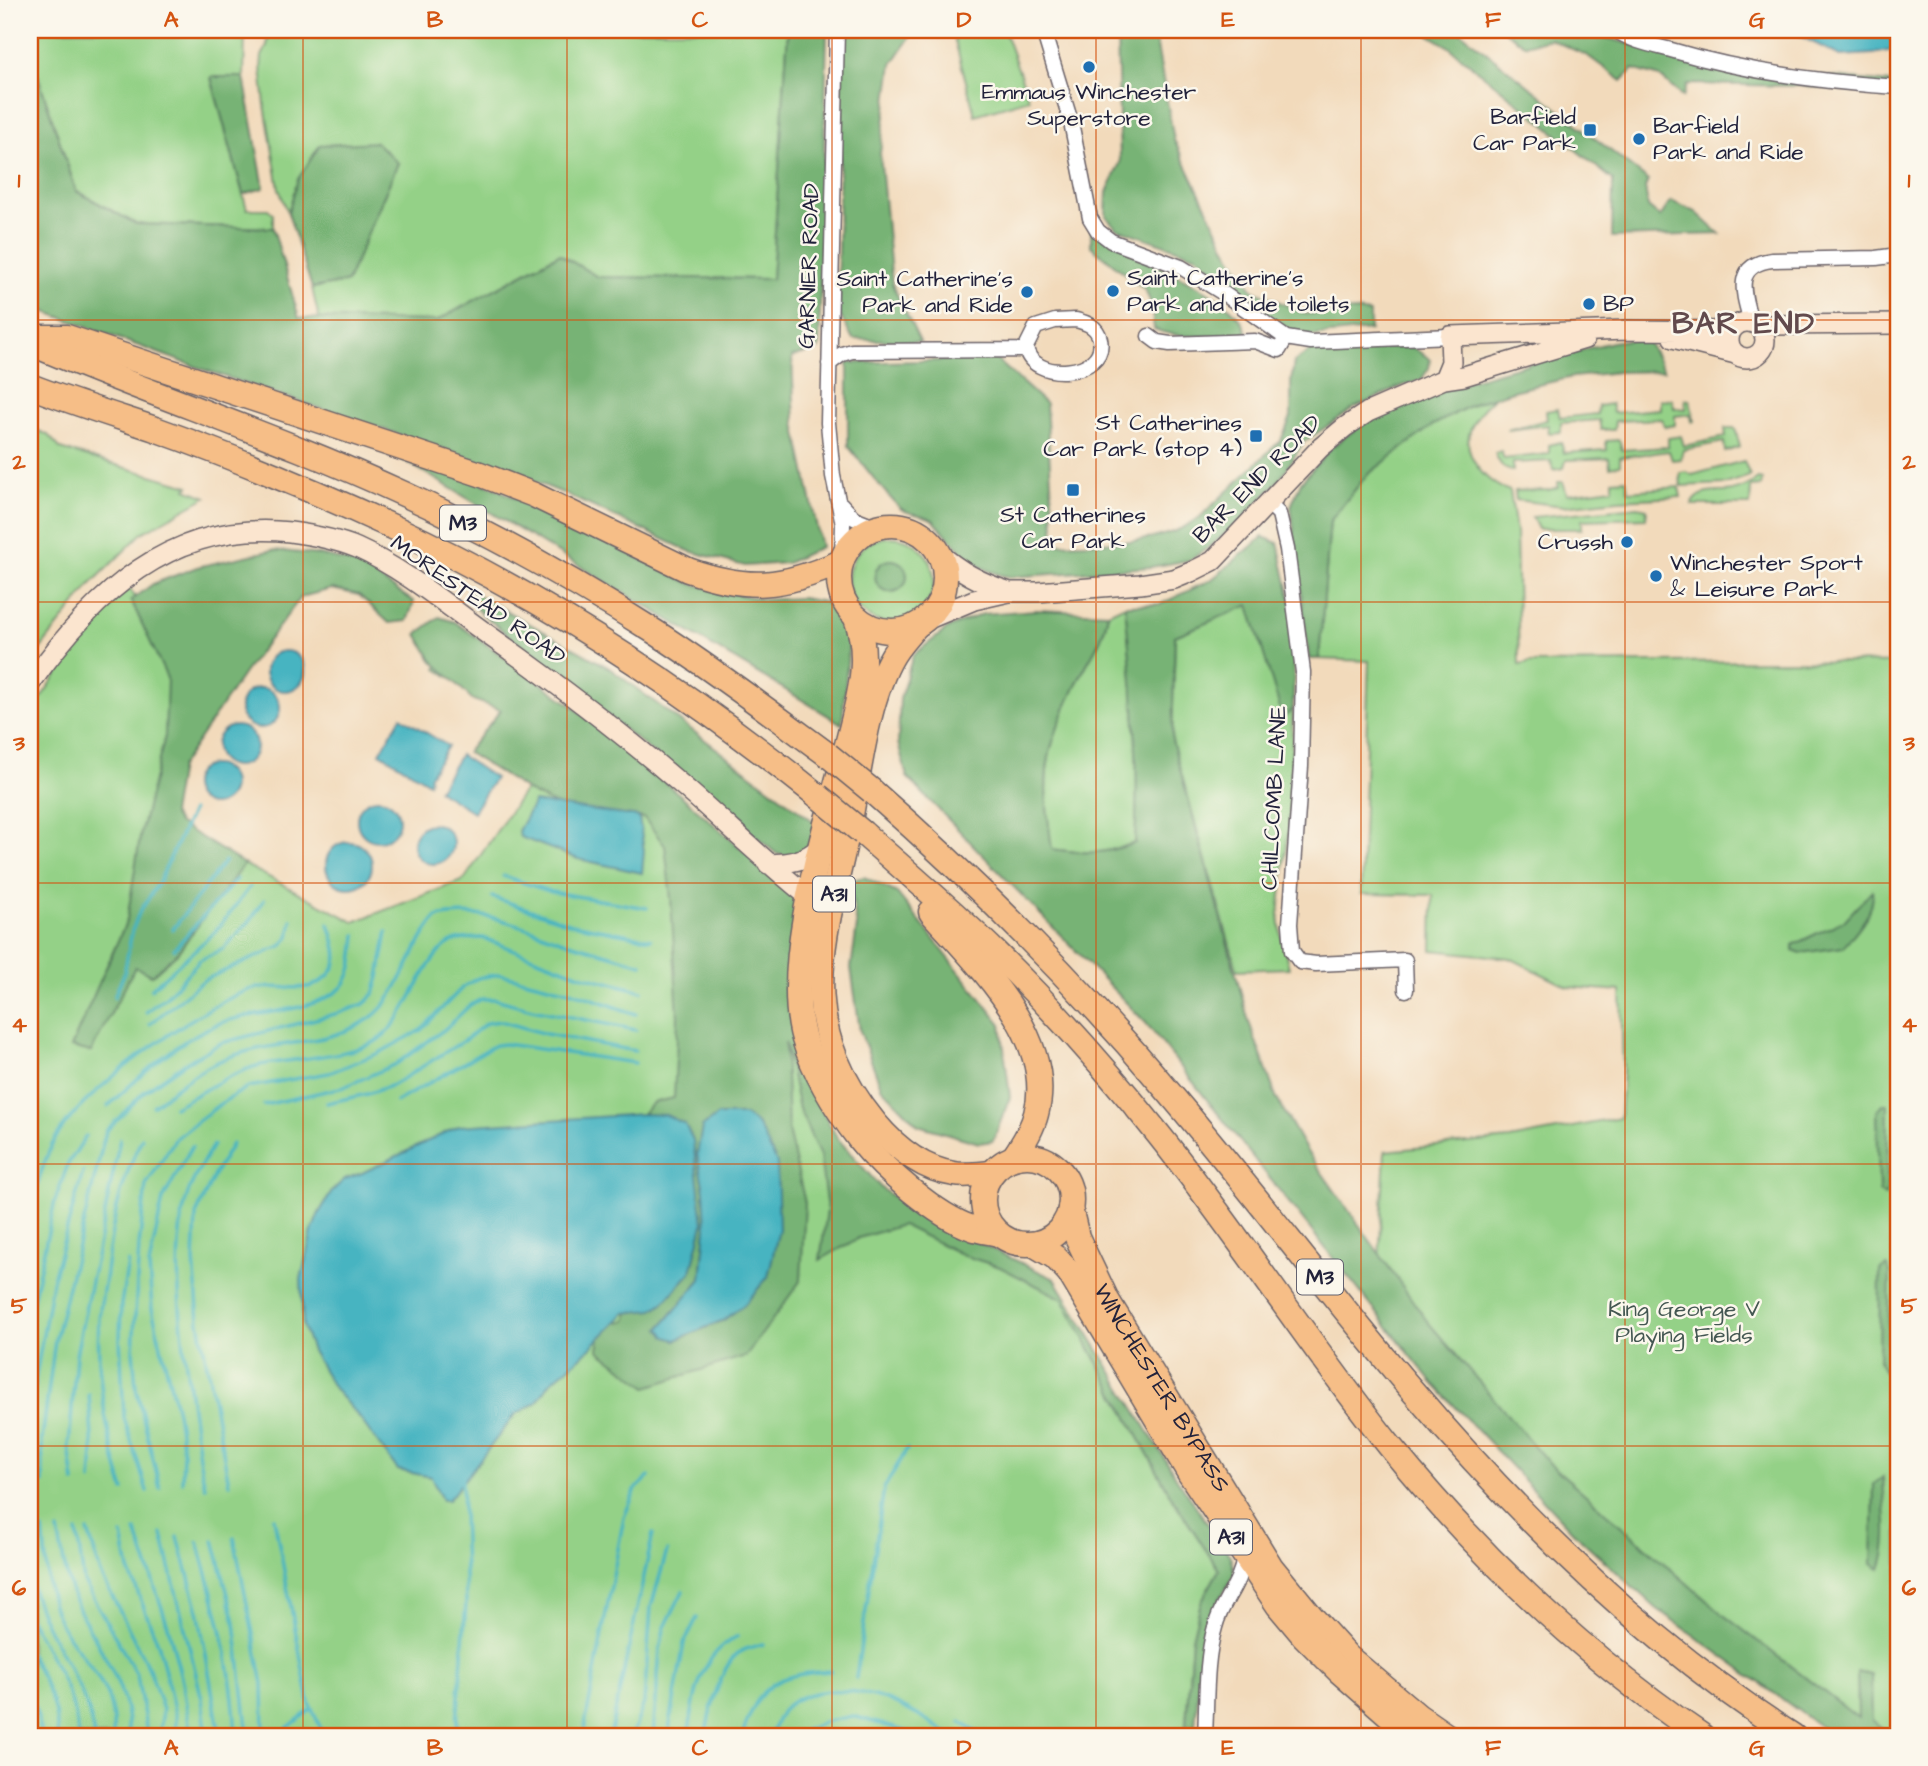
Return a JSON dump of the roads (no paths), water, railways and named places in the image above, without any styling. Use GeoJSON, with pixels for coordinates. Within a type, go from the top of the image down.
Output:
{"type":"FeatureCollection","features":[{"type":"Feature","properties":{"kind":"highway","name":"M3"},"geometry":{"type":"LineString","coordinates":[[30,337],[67,337],[480,474],[534,495],[688,570],[710,577],[758,585],[798,578],[842,560]]}},
{"type":"Feature","properties":{"kind":"highway","name":"M3"},"geometry":{"type":"LineString","coordinates":[[30,343],[297,447],[406,494],[480,532],[576,584],[653,631],[828,755],[945,856],[1083,995],[1166,1089],[1409,1387],[1548,1538],[1605,1592],[1702,1672],[1747,1707],[1793,1736]]}},
{"type":"Feature","properties":{"kind":"highway","name":"M3"},"geometry":{"type":"LineString","coordinates":[[30,386],[156,430],[280,478],[451,555],[577,626],[658,676],[726,723],[818,796],[998,955],[1101,1066],[1210,1200],[1311,1344],[1390,1445],[1455,1522],[1552,1617],[1636,1687],[1702,1736]]}},
{"type":"Feature","properties":{"kind":"highway"},"geometry":{"type":"LineString","coordinates":[[906,526],[931,541],[939,553],[944,564],[945,589],[934,611],[921,623],[891,632],[866,626],[846,606],[840,592],[838,577],[842,560],[856,538],[877,527],[906,526]]}},
{"type":"Feature","properties":{"kind":"highway","name":"A31"},"geometry":{"type":"LineString","coordinates":[[856,618],[864,642],[861,690],[810,897],[798,976],[798,1010],[804,1038],[829,1096],[870,1153],[919,1196],[971,1228],[998,1234]]}},
{"type":"Feature","properties":{"kind":"highway","name":"A31"},"geometry":{"type":"LineString","coordinates":[[921,623],[893,654],[882,679],[867,733],[824,940],[820,973],[821,1003],[826,1033],[848,1085],[895,1145],[914,1160],[934,1169],[956,1175],[991,1173]]}},
{"type":"Feature","properties":{"kind":"highway","name":"M3"},"geometry":{"type":"LineString","coordinates":[[863,833],[987,976],[1006,1000],[1023,1029],[1038,1077],[1039,1100],[1036,1116],[1026,1139],[1014,1157]]}},
{"type":"Feature","properties":{"kind":"highway"},"geometry":{"type":"LineString","coordinates":[[1014,1157],[1036,1157],[1056,1167],[1065,1178],[1070,1193],[1070,1208],[1058,1231],[1033,1244],[1021,1244],[998,1234],[989,1224],[982,1198],[991,1173],[1001,1163],[1014,1157]]}},
{"type":"Feature","properties":{"kind":"highway","name":"WINCHESTER BYPASS"},"geometry":{"type":"LineString","coordinates":[[1070,1208],[1077,1237],[1107,1300],[1270,1567],[1348,1657],[1418,1716],[1447,1736]]}},
{"type":"Feature","properties":{"kind":"highway","name":"WINCHESTER BYPASS"},"geometry":{"type":"LineString","coordinates":[[1033,1244],[1055,1257],[1069,1272],[1190,1474],[1265,1588],[1304,1636],[1413,1736]]}},
{"type":"Feature","properties":{"kind":"main road"},"geometry":{"type":"LineString","coordinates":[[1444,379],[1451,362],[1450,336],[1898,324]]}},
{"type":"Feature","properties":{"kind":"main road"},"geometry":{"type":"LineString","coordinates":[[1652,331],[1747,358],[1761,352],[1749,329]]}},
{"type":"Feature","properties":{"kind":"main road"},"geometry":{"type":"LineString","coordinates":[[1736,354],[1730,346],[1749,329]]}},
{"type":"Feature","properties":{"kind":"main road","name":"BAR END ROAD"},"geometry":{"type":"LineString","coordinates":[[921,623],[974,600],[1009,592],[1140,584],[1174,579],[1213,561],[1320,448],[1368,412],[1444,379],[1464,376],[1581,340],[1598,332]]}},
{"type":"Feature","properties":{"kind":"main road","name":"MORESTEAD ROAD"},"geometry":{"type":"LineString","coordinates":[[30,684],[45,662],[93,608],[134,571],[162,554],[207,537],[237,531],[316,536],[357,548],[399,571],[527,663],[628,739],[768,864],[810,897]]}},
{"type":"Feature","properties":{"kind":"main road","name":"BAR END ROAD"},"geometry":{"type":"LineString","coordinates":[[939,553],[955,567],[982,583],[1009,592]]}},
{"type":"Feature","properties":{"kind":"main road"},"geometry":{"type":"LineString","coordinates":[[768,864],[794,863],[811,856],[822,845]]}},
{"type":"Feature","properties":{"kind":"street","name":"GARNIER ROAD"},"geometry":{"type":"LineString","coordinates":[[837,30],[829,364],[830,448],[843,524],[842,560]]}},
{"type":"Feature","properties":{"kind":"street"},"geometry":{"type":"LineString","coordinates":[[1043,30],[1071,122],[1090,218],[1098,231],[1111,242],[1168,261],[1198,276],[1283,344]]}},
{"type":"Feature","properties":{"kind":"street"},"geometry":{"type":"LineString","coordinates":[[1615,30],[1633,39],[1716,62],[1826,82],[1898,87]]}},
{"type":"Feature","properties":{"kind":"street"},"geometry":{"type":"LineString","coordinates":[[1749,329],[1744,285],[1751,265],[1761,261],[1898,255]]}},
{"type":"Feature","properties":{"kind":"street"},"geometry":{"type":"LineString","coordinates":[[1065,320],[1090,323],[1098,332],[1101,345],[1099,355],[1084,367],[1053,370],[1037,366],[1027,350],[1030,335],[1036,327],[1065,320]]}},
{"type":"Feature","properties":{"kind":"street"},"geometry":{"type":"LineString","coordinates":[[1149,336],[1157,342],[1170,344],[1255,341],[1283,344],[1450,336]]}},
{"type":"Feature","properties":{"kind":"street"},"geometry":{"type":"LineString","coordinates":[[829,364],[842,354],[852,351],[1027,350]]}},
{"type":"Feature","properties":{"kind":"street"},"geometry":{"type":"LineString","coordinates":[[840,503],[854,518],[877,527]]}},
{"type":"Feature","properties":{"kind":"street","name":"CHILCOMB LANE"},"geometry":{"type":"LineString","coordinates":[[1269,504],[1279,514],[1287,549],[1303,672],[1301,766],[1290,924],[1292,951],[1300,962],[1316,964],[1405,960],[1406,990]]}},
{"type":"Feature","properties":{"kind":"street"},"geometry":{"type":"LineString","coordinates":[[1205,1736],[1214,1629],[1227,1598],[1239,1581],[1244,1557]]}},
{"type":"Feature","properties":{"kind":"street"},"geometry":{"type":"LineString","coordinates":[[1227,1598],[1248,1588],[1265,1588]]}},
{"type":"Feature","properties":{"kind":"water"},"geometry":{"type":"Polygon","coordinates":[[[1788,30],[1898,31],[1898,49],[1840,56],[1788,30]]]}},
{"type":"Feature","properties":{"kind":"water"},"geometry":{"type":"Polygon","coordinates":[[[285,651],[299,657],[305,671],[299,685],[285,691],[271,685],[265,671],[271,657],[285,651]]]}},
{"type":"Feature","properties":{"kind":"water"},"geometry":{"type":"Polygon","coordinates":[[[260,688],[274,694],[280,708],[274,722],[260,728],[246,722],[240,708],[246,694],[260,688]]]}},
{"type":"Feature","properties":{"kind":"water"},"geometry":{"type":"Polygon","coordinates":[[[401,717],[448,746],[430,775],[429,783],[380,753],[401,717]]]}},
{"type":"Feature","properties":{"kind":"water"},"geometry":{"type":"Polygon","coordinates":[[[236,726],[250,732],[256,746],[250,760],[236,766],[222,760],[216,746],[222,732],[236,726]]]}},
{"type":"Feature","properties":{"kind":"water"},"geometry":{"type":"Polygon","coordinates":[[[460,755],[495,778],[473,812],[438,790],[460,755]]]}},
{"type":"Feature","properties":{"kind":"water"},"geometry":{"type":"Polygon","coordinates":[[[213,765],[227,771],[233,785],[227,799],[213,805],[199,799],[193,785],[199,771],[213,765]]]}},
{"type":"Feature","properties":{"kind":"water"},"geometry":{"type":"Polygon","coordinates":[[[378,799],[393,805],[399,820],[393,835],[378,841],[363,835],[357,820],[363,805],[378,799]]]}},
{"type":"Feature","properties":{"kind":"water"},"geometry":{"type":"Polygon","coordinates":[[[534,802],[639,817],[644,851],[642,873],[578,859],[520,837],[518,831],[534,802]]]}},
{"type":"Feature","properties":{"kind":"water"},"geometry":{"type":"Polygon","coordinates":[[[433,824],[441,825],[447,830],[452,836],[452,852],[447,858],[441,863],[433,864],[425,863],[419,858],[414,852],[413,844],[414,836],[419,830],[425,825],[433,824]]]}},
{"type":"Feature","properties":{"kind":"water"},"geometry":{"type":"Polygon","coordinates":[[[349,842],[365,849],[372,865],[365,881],[349,888],[333,881],[326,865],[333,849],[349,842]]]}},
{"type":"Feature","properties":{"kind":"water"},"geometry":{"type":"Polygon","coordinates":[[[643,1114],[666,1115],[685,1124],[693,1140],[703,1224],[691,1272],[663,1303],[653,1310],[625,1313],[550,1383],[537,1402],[515,1415],[448,1500],[442,1500],[431,1477],[398,1470],[335,1390],[312,1351],[303,1326],[301,1279],[319,1213],[333,1190],[345,1179],[459,1126],[643,1114]]]}},
{"type":"Feature","properties":{"kind":"water"},"geometry":{"type":"Polygon","coordinates":[[[718,1115],[745,1115],[758,1125],[777,1163],[779,1229],[768,1277],[745,1304],[724,1320],[676,1340],[666,1337],[660,1328],[701,1279],[706,1228],[704,1191],[697,1154],[702,1127],[718,1115]]]}},
{"type":"Feature","properties":{"kind":"waterway"},"geometry":{"type":"LineString","coordinates":[[114,997],[124,974],[132,931],[139,913],[159,882],[192,811]]}},
{"type":"Feature","properties":{"kind":"waterway"},"geometry":{"type":"LineString","coordinates":[[173,929],[225,861]]}},
{"type":"Feature","properties":{"kind":"waterway"},"geometry":{"type":"LineString","coordinates":[[503,876],[552,892],[647,908]]}},
{"type":"Feature","properties":{"kind":"waterway"},"geometry":{"type":"LineString","coordinates":[[174,949],[237,879]]}},
{"type":"Feature","properties":{"kind":"waterway"},"geometry":{"type":"LineString","coordinates":[[151,989],[215,932],[250,887]]}},
{"type":"Feature","properties":{"kind":"waterway"},"geometry":{"type":"LineString","coordinates":[[492,897],[572,924],[651,939]]}},
{"type":"Feature","properties":{"kind":"waterway"},"geometry":{"type":"LineString","coordinates":[[146,1012],[167,996],[200,960],[223,949],[250,921],[264,900]]}},
{"type":"Feature","properties":{"kind":"waterway"},"geometry":{"type":"LineString","coordinates":[[153,1106],[174,1089],[219,1061],[261,1048],[324,1038],[369,1019],[380,1010],[398,985],[420,942],[437,917],[454,914],[487,917],[642,964]]}},
{"type":"Feature","properties":{"kind":"waterway"},"geometry":{"type":"LineString","coordinates":[[150,1024],[204,980],[281,946],[289,937],[292,920]]}},
{"type":"Feature","properties":{"kind":"waterway"},"geometry":{"type":"LineString","coordinates":[[30,1209],[53,1143],[66,1123],[86,1101],[170,1033],[227,1000],[257,988],[306,987],[322,981],[334,968],[337,955],[329,924]]}},
{"type":"Feature","properties":{"kind":"waterway"},"geometry":{"type":"LineString","coordinates":[[43,1483],[42,1440],[55,1340],[106,1131],[145,1091],[185,1063],[221,1043],[339,1013],[364,1004],[374,994],[387,932]]}},
{"type":"Feature","properties":{"kind":"waterway"},"geometry":{"type":"LineString","coordinates":[[108,1106],[164,1056],[196,1034],[230,1020],[315,1003],[339,990],[348,979],[356,935]]}},
{"type":"Feature","properties":{"kind":"waterway"},"geometry":{"type":"LineString","coordinates":[[174,1107],[227,1078],[260,1065],[339,1053],[369,1045],[390,1029],[432,961],[452,942],[459,940],[483,938],[580,975],[642,991]]}},
{"type":"Feature","properties":{"kind":"waterway"},"geometry":{"type":"LineString","coordinates":[[160,1488],[136,1388],[133,1351],[139,1246],[146,1185],[176,1138],[220,1104],[248,1087],[329,1073],[379,1053],[421,1030],[463,987],[478,978],[500,974],[573,992],[636,1014]]}},
{"type":"Feature","properties":{"kind":"waterway"},"geometry":{"type":"LineString","coordinates":[[264,1105],[344,1087],[396,1064],[445,1029],[470,1005],[482,999],[495,999],[636,1030]]}},
{"type":"Feature","properties":{"kind":"waterway"},"geometry":{"type":"LineString","coordinates":[[327,1103],[393,1085],[468,1038],[486,1023],[500,1021],[546,1034],[635,1051]]}},
{"type":"Feature","properties":{"kind":"waterway"},"geometry":{"type":"LineString","coordinates":[[396,1102],[495,1045],[505,1044],[635,1063]]}},
{"type":"Feature","properties":{"kind":"waterway"},"geometry":{"type":"LineString","coordinates":[[30,1313],[55,1201],[68,1164],[86,1136]]}},
{"type":"Feature","properties":{"kind":"waterway"},"geometry":{"type":"LineString","coordinates":[[124,1490],[104,1406],[99,1363],[99,1320],[118,1204],[142,1138]]}},
{"type":"Feature","properties":{"kind":"waterway"},"geometry":{"type":"LineString","coordinates":[[74,1482],[69,1447],[76,1355],[120,1139]]}},
{"type":"Feature","properties":{"kind":"waterway"},"geometry":{"type":"LineString","coordinates":[[229,1484],[199,1322],[194,1261],[196,1215],[232,1144]]}},
{"type":"Feature","properties":{"kind":"waterway"},"geometry":{"type":"LineString","coordinates":[[205,1487],[185,1358],[179,1248],[182,1216],[190,1188],[213,1145]]}},
{"type":"Feature","properties":{"kind":"waterway"},"geometry":{"type":"LineString","coordinates":[[182,1482],[183,1453],[177,1412],[152,1309],[149,1266],[163,1199],[192,1146]]}},
{"type":"Feature","properties":{"kind":"waterway"},"geometry":{"type":"LineString","coordinates":[[30,1410],[52,1282],[83,1172]]}},
{"type":"Feature","properties":{"kind":"waterway"},"geometry":{"type":"LineString","coordinates":[[128,1262],[121,1304],[120,1338],[124,1418],[147,1491]]}},
{"type":"Feature","properties":{"kind":"waterway"},"geometry":{"type":"LineString","coordinates":[[89,1394],[93,1451],[91,1481]]}},
{"type":"Feature","properties":{"kind":"waterway"},"geometry":{"type":"LineString","coordinates":[[856,1678],[884,1488],[907,1449]]}},
{"type":"Feature","properties":{"kind":"waterway"},"geometry":{"type":"LineString","coordinates":[[583,1736],[624,1517],[636,1489],[649,1477]]}},
{"type":"Feature","properties":{"kind":"waterway"},"geometry":{"type":"LineString","coordinates":[[456,1736],[466,1603],[462,1481]]}},
{"type":"Feature","properties":{"kind":"waterway"},"geometry":{"type":"LineString","coordinates":[[274,1518],[309,1702],[324,1736]]}},
{"type":"Feature","properties":{"kind":"waterway"},"geometry":{"type":"LineString","coordinates":[[43,1530],[53,1605],[69,1638],[100,1681],[108,1697],[113,1736]]}},
{"type":"Feature","properties":{"kind":"waterway"},"geometry":{"type":"LineString","coordinates":[[58,1531],[73,1596],[111,1668],[124,1701],[128,1736]]}},
{"type":"Feature","properties":{"kind":"waterway"},"geometry":{"type":"LineString","coordinates":[[88,1531],[101,1574],[150,1671],[163,1710],[159,1736]]}},
{"type":"Feature","properties":{"kind":"waterway"},"geometry":{"type":"LineString","coordinates":[[136,1531],[168,1626],[183,1685],[191,1736]]}},
{"type":"Feature","properties":{"kind":"waterway"},"geometry":{"type":"LineString","coordinates":[[77,1532],[84,1582],[137,1675],[146,1727],[145,1736]]}},
{"type":"Feature","properties":{"kind":"waterway"},"geometry":{"type":"LineString","coordinates":[[162,1534],[202,1699],[207,1736]]}},
{"type":"Feature","properties":{"kind":"waterway"},"geometry":{"type":"LineString","coordinates":[[610,1736],[653,1534]]}},
{"type":"Feature","properties":{"kind":"waterway"},"geometry":{"type":"LineString","coordinates":[[122,1535],[129,1570],[159,1646],[176,1718],[176,1736]]}},
{"type":"Feature","properties":{"kind":"waterway"},"geometry":{"type":"LineString","coordinates":[[178,1537],[199,1615],[220,1736]]}},
{"type":"Feature","properties":{"kind":"waterway"},"geometry":{"type":"LineString","coordinates":[[234,1538],[263,1684],[264,1736]]}},
{"type":"Feature","properties":{"kind":"waterway"},"geometry":{"type":"LineString","coordinates":[[214,1540],[235,1622],[248,1736]]}},
{"type":"Feature","properties":{"kind":"waterway"},"geometry":{"type":"LineString","coordinates":[[198,1542],[228,1662],[236,1736]]}},
{"type":"Feature","properties":{"kind":"waterway"},"geometry":{"type":"LineString","coordinates":[[632,1736],[644,1703],[651,1607],[667,1551]]}},
{"type":"Feature","properties":{"kind":"waterway"},"geometry":{"type":"LineString","coordinates":[[30,1579],[44,1619],[82,1694],[94,1736]]}},
{"type":"Feature","properties":{"kind":"waterway"},"geometry":{"type":"LineString","coordinates":[[653,1736],[664,1629],[683,1591]]}},
{"type":"Feature","properties":{"kind":"waterway"},"geometry":{"type":"LineString","coordinates":[[668,1736],[684,1643],[697,1618]]}},
{"type":"Feature","properties":{"kind":"waterway"},"geometry":{"type":"LineString","coordinates":[[30,1619],[67,1690],[73,1705],[78,1736]]}},
{"type":"Feature","properties":{"kind":"waterway"},"geometry":{"type":"LineString","coordinates":[[688,1736],[696,1692],[706,1666],[714,1654],[738,1636]]}},
{"type":"Feature","properties":{"kind":"waterway"},"geometry":{"type":"LineString","coordinates":[[705,1736],[715,1695],[728,1665],[740,1652],[763,1644]]}},
{"type":"Feature","properties":{"kind":"waterway"},"geometry":{"type":"LineString","coordinates":[[30,1654],[53,1704],[57,1736]]}},
{"type":"Feature","properties":{"kind":"waterway"},"geometry":{"type":"LineString","coordinates":[[742,1736],[756,1703],[773,1684],[796,1675],[831,1671]]}},
{"type":"Feature","properties":{"kind":"waterway"},"geometry":{"type":"LineString","coordinates":[[770,1736],[782,1711],[792,1702],[810,1694],[834,1691],[887,1700],[951,1736]]}},
{"type":"Feature","properties":{"kind":"waterway"},"geometry":{"type":"LineString","coordinates":[[30,1693],[41,1736]]}},
{"type":"Feature","properties":{"kind":"waterway"},"geometry":{"type":"LineString","coordinates":[[287,1728],[312,1709]]}},
{"type":"Feature","properties":{"kind":"waterway"},"geometry":{"type":"LineString","coordinates":[[792,1736],[823,1722],[853,1716],[922,1736]]}},
{"type":"Feature","properties":{"kind":"waterway"},"geometry":{"type":"LineString","coordinates":[[961,1722],[982,1736]]}},
{"type":"Feature","properties":{"kind":"waterway"},"geometry":{"type":"LineString","coordinates":[[848,1736],[862,1736]]}},
{"type":"Feature","properties":{"kind":"place","name":"Emmaus Winchester Superstore"},"geometry":{"type":"Point","coordinates":[1089,67]}},
{"type":"Feature","properties":{"kind":"place","name":"Barfield Car Park"},"geometry":{"type":"Point","coordinates":[1590,130]}},
{"type":"Feature","properties":{"kind":"place","name":"Barfield Park and Ride"},"geometry":{"type":"Point","coordinates":[1639,139]}},
{"type":"Feature","properties":{"kind":"place","name":"Saint Catherine's Park and Ride toilets"},"geometry":{"type":"Point","coordinates":[1113,291]}},
{"type":"Feature","properties":{"kind":"place","name":"Saint Catherine's Park and Ride"},"geometry":{"type":"Point","coordinates":[1027,292]}},
{"type":"Feature","properties":{"kind":"place","name":"BP"},"geometry":{"type":"Point","coordinates":[1589,304]}},
{"type":"Feature","properties":{"kind":"place","name":"St Catherines Car Park (stop 4)"},"geometry":{"type":"Point","coordinates":[1256,436]}},
{"type":"Feature","properties":{"kind":"place","name":"St Catherines Car Park"},"geometry":{"type":"Point","coordinates":[1073,490]}},
{"type":"Feature","properties":{"kind":"place","name":"Crussh"},"geometry":{"type":"Point","coordinates":[1627,542]}},
{"type":"Feature","properties":{"kind":"place","name":"Winchester Sport & Leisure Park"},"geometry":{"type":"Point","coordinates":[1656,576]}},
{"type":"Feature","properties":{"kind":"district","name":"BAR END"},"geometry":{"type":"Point","coordinates":[1744,324]}},
{"type":"Feature","properties":{"kind":"park label","name":"King George V Playing Fields"},"geometry":{"type":"Point","coordinates":[1684,1322]}}]}
